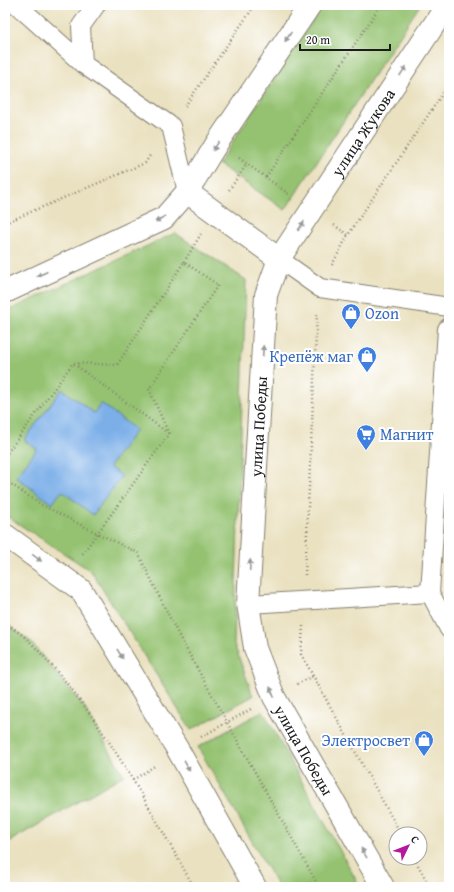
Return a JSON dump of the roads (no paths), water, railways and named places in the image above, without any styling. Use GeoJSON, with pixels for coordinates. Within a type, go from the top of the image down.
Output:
{"type":"FeatureCollection","features":[{"type":"Feature","properties":{"kind":"street"},"geometry":{"type":"LineString","coordinates":[[5,292],[164,218],[187,192],[217,143],[310,5]]}},
{"type":"Feature","properties":{"kind":"street","name":"улица Жукова"},"geometry":{"type":"LineString","coordinates":[[279,259],[447,5]]}},
{"type":"Feature","properties":{"kind":"street"},"geometry":{"type":"LineString","coordinates":[[187,192],[279,259]]}},
{"type":"Feature","properties":{"kind":"street","name":"улица Победы"},"geometry":{"type":"LineString","coordinates":[[279,259],[266,295],[248,604],[255,648],[274,696],[383,887]]}},
{"type":"Feature","properties":{"kind":"street"},"geometry":{"type":"LineString","coordinates":[[5,535],[81,590],[178,750],[255,887]]}},
{"type":"Feature","properties":{"kind":"lane"},"geometry":{"type":"LineString","coordinates":[[17,5],[83,64],[171,126],[187,192]]}},
{"type":"Feature","properties":{"kind":"lane"},"geometry":{"type":"LineString","coordinates":[[83,64],[81,26],[96,5]]}},
{"type":"Feature","properties":{"kind":"lane"},"geometry":{"type":"LineString","coordinates":[[279,259],[320,288],[449,308]]}},
{"type":"Feature","properties":{"kind":"lane"},"geometry":{"type":"LineString","coordinates":[[449,327],[447,329],[430,593],[449,629]]}},
{"type":"Feature","properties":{"kind":"lane"},"geometry":{"type":"LineString","coordinates":[[248,604],[430,593]]}},
{"type":"Feature","properties":{"kind":"water"},"geometry":{"type":"Polygon","coordinates":[[[62,389],[94,413],[101,403],[136,430],[109,467],[122,476],[93,515],[62,491],[52,504],[16,477],[37,449],[24,440],[62,389]]]}},
{"type":"Feature","properties":{"kind":"place","name":"Ozon"},"geometry":{"type":"Point","coordinates":[351,330]}},
{"type":"Feature","properties":{"kind":"place","name":"Крепёж маг"},"geometry":{"type":"Point","coordinates":[367,373]}},
{"type":"Feature","properties":{"kind":"place","name":"Магнит"},"geometry":{"type":"Point","coordinates":[366,451]}},
{"type":"Feature","properties":{"kind":"place","name":"Электросвет"},"geometry":{"type":"Point","coordinates":[424,757]}}]}
